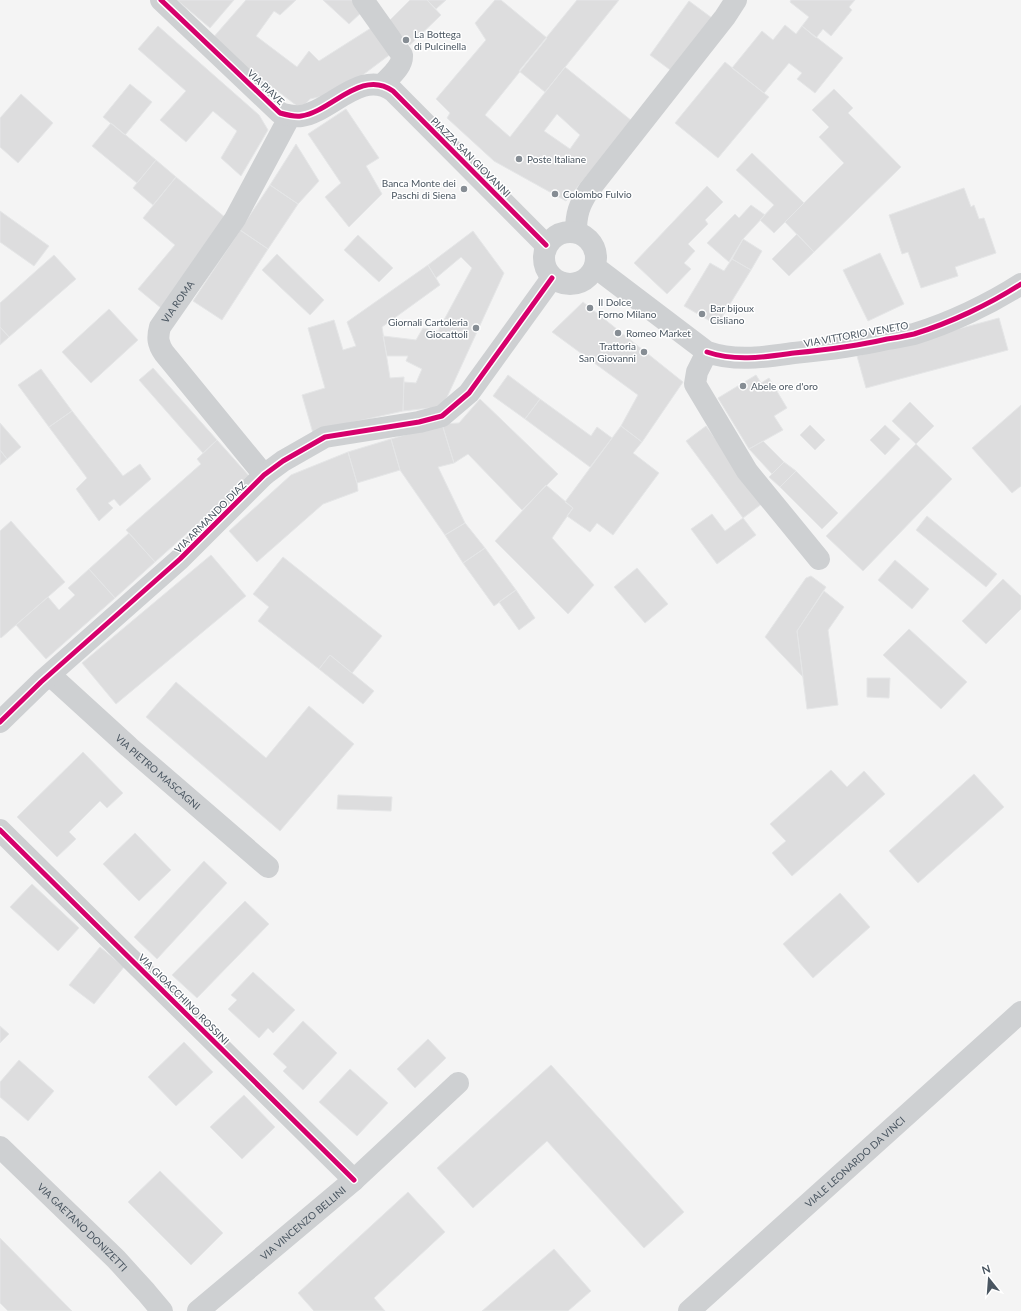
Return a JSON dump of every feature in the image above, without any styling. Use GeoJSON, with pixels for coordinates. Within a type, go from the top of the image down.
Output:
{"type":"FeatureCollection","features":[{"type":"Feature","properties":{"kind":"street","name":"VIA PIAVE"},"geometry":{"type":"LineString","coordinates":[[161,0],[280,113],[290,116],[303,116],[357,88],[368,85],[382,85]]}},
{"type":"Feature","properties":{"kind":"street"},"geometry":{"type":"LineString","coordinates":[[363,0],[402,55],[400,64],[382,85]]}},
{"type":"Feature","properties":{"kind":"street"},"geometry":{"type":"LineString","coordinates":[[576,232],[576,219],[580,204],[589,190],[725,17],[736,0]]}},
{"type":"Feature","properties":{"kind":"street","name":"PIAZZA SAN GIOVANNI"},"geometry":{"type":"LineString","coordinates":[[382,85],[393,91],[546,245]]}},
{"type":"Feature","properties":{"kind":"street","name":"VIA ROMA"},"geometry":{"type":"LineString","coordinates":[[264,475],[164,353],[159,344],[158,335],[160,328],[235,219],[290,116]]}},
{"type":"Feature","properties":{"kind":"street"},"geometry":{"type":"LineString","coordinates":[[576,232],[591,241],[597,258],[595,266],[591,274],[585,280],[577,284],[560,283],[552,278],[546,271],[543,254],[546,245],[559,234],[576,232]]}},
{"type":"Feature","properties":{"kind":"street"},"geometry":{"type":"LineString","coordinates":[[595,266],[707,352],[697,372],[695,384],[747,471],[819,559]]}},
{"type":"Feature","properties":{"kind":"street","name":"VIA ARMANDO DIAZ"},"geometry":{"type":"LineString","coordinates":[[0,722],[50,675],[180,559],[264,475],[302,449],[325,436],[419,422],[442,416],[469,393],[552,278]]}},
{"type":"Feature","properties":{"kind":"street","name":"VIA VITTORIO VENETO"},"geometry":{"type":"LineString","coordinates":[[707,352],[718,356],[744,359],[868,344],[914,334],[999,298],[1021,284]]}},
{"type":"Feature","properties":{"kind":"street","name":"VIA PIETRO MASCAGNI"},"geometry":{"type":"LineString","coordinates":[[50,675],[129,747],[268,867]]}},
{"type":"Feature","properties":{"kind":"street","name":"VIA GIOACCHINO ROSSINI"},"geometry":{"type":"LineString","coordinates":[[0,830],[354,1180]]}},
{"type":"Feature","properties":{"kind":"street","name":"VIALE LEONARDO DA VINCI"},"geometry":{"type":"LineString","coordinates":[[689,1311],[1021,1012]]}},
{"type":"Feature","properties":{"kind":"street","name":"VIA VINCENZO BELLINI"},"geometry":{"type":"LineString","coordinates":[[198,1311],[354,1180],[458,1083]]}},
{"type":"Feature","properties":{"kind":"street","name":"VIA GAETANO DONIZETTI"},"geometry":{"type":"LineString","coordinates":[[0,1146],[116,1259],[162,1311]]}},
{"type":"Feature","properties":{"kind":"building"},"geometry":{"type":"Polygon","coordinates":[[[177,0],[234,0],[210,28],[177,0]]]}},
{"type":"Feature","properties":{"kind":"building"},"geometry":{"type":"Polygon","coordinates":[[[246,0],[296,0],[280,15],[274,11],[256,36],[297,67],[309,51],[319,61],[371,28],[392,53],[340,92],[310,99],[301,109],[211,40],[246,0]]]}},
{"type":"Feature","properties":{"kind":"building"},"geometry":{"type":"Polygon","coordinates":[[[323,0],[357,0],[364,10],[349,24],[323,0]]]}},
{"type":"Feature","properties":{"kind":"building"},"geometry":{"type":"Polygon","coordinates":[[[410,0],[427,0],[441,15],[410,45],[388,22],[410,0]]]}},
{"type":"Feature","properties":{"kind":"building"},"geometry":{"type":"Polygon","coordinates":[[[427,0],[446,0],[436,9],[427,0]]]}},
{"type":"Feature","properties":{"kind":"building"},"geometry":{"type":"Polygon","coordinates":[[[495,0],[501,0],[547,38],[485,115],[510,137],[565,67],[632,121],[566,201],[494,161],[447,118],[450,113],[436,99],[486,40],[475,23],[495,0]],[[557,114],[544,131],[570,149],[580,135],[557,114]]]}},
{"type":"Feature","properties":{"kind":"building"},"geometry":{"type":"Polygon","coordinates":[[[577,0],[619,0],[545,92],[519,71],[577,0]]]}},
{"type":"Feature","properties":{"kind":"building"},"geometry":{"type":"Polygon","coordinates":[[[791,0],[855,0],[849,7],[852,10],[831,36],[823,29],[816,38],[802,26],[809,17],[790,2],[791,0]]]}},
{"type":"Feature","properties":{"kind":"building"},"geometry":{"type":"Polygon","coordinates":[[[689,1],[712,18],[673,72],[650,55],[689,1]]]}},
{"type":"Feature","properties":{"kind":"building"},"geometry":{"type":"Polygon","coordinates":[[[785,25],[796,34],[802,26],[843,58],[815,93],[797,79],[802,73],[789,63],[764,93],[732,68],[762,31],[773,40],[785,25]]]}},
{"type":"Feature","properties":{"kind":"building"},"geometry":{"type":"Polygon","coordinates":[[[158,26],[259,115],[268,130],[241,176],[221,158],[237,131],[213,111],[186,142],[160,120],[186,91],[138,49],[158,26]]]}},
{"type":"Feature","properties":{"kind":"building"},"geometry":{"type":"Polygon","coordinates":[[[725,62],[769,97],[718,158],[675,123],[725,62]]]}},
{"type":"Feature","properties":{"kind":"building"},"geometry":{"type":"Polygon","coordinates":[[[130,84],[152,102],[125,135],[103,117],[130,84]]]}},
{"type":"Feature","properties":{"kind":"building"},"geometry":{"type":"Polygon","coordinates":[[[834,89],[853,108],[848,113],[901,167],[814,252],[785,222],[844,163],[819,137],[829,127],[812,110],[834,89]]]}},
{"type":"Feature","properties":{"kind":"building"},"geometry":{"type":"Polygon","coordinates":[[[21,94],[53,123],[18,163],[0,147],[0,118],[21,94]]]}},
{"type":"Feature","properties":{"kind":"building"},"geometry":{"type":"Polygon","coordinates":[[[346,109],[379,158],[366,166],[382,194],[349,227],[325,197],[341,183],[308,134],[346,109]]]}},
{"type":"Feature","properties":{"kind":"building"},"geometry":{"type":"Polygon","coordinates":[[[111,123],[156,160],[137,183],[92,146],[111,123]]]}},
{"type":"Feature","properties":{"kind":"building"},"geometry":{"type":"Polygon","coordinates":[[[296,144],[319,181],[298,204],[270,185],[296,144]]]}},
{"type":"Feature","properties":{"kind":"building"},"geometry":{"type":"Polygon","coordinates":[[[752,153],[804,203],[774,233],[760,220],[774,205],[736,170],[752,153]]]}},
{"type":"Feature","properties":{"kind":"building"},"geometry":{"type":"Polygon","coordinates":[[[156,160],[176,177],[153,205],[133,188],[156,160]]]}},
{"type":"Feature","properties":{"kind":"building"},"geometry":{"type":"Polygon","coordinates":[[[176,177],[232,223],[161,308],[138,289],[175,245],[143,218],[176,177]]]}},
{"type":"Feature","properties":{"kind":"building"},"geometry":{"type":"Polygon","coordinates":[[[270,185],[298,204],[268,249],[240,230],[270,185]]]}},
{"type":"Feature","properties":{"kind":"building"},"geometry":{"type":"Polygon","coordinates":[[[707,186],[723,202],[705,220],[708,224],[688,244],[695,251],[684,263],[691,269],[667,294],[634,263],[707,186]]]}},
{"type":"Feature","properties":{"kind":"building"},"geometry":{"type":"Polygon","coordinates":[[[964,188],[971,207],[974,205],[979,219],[984,218],[996,253],[955,267],[958,276],[921,288],[908,252],[902,254],[889,215],[964,188]]]}},
{"type":"Feature","properties":{"kind":"building"},"geometry":{"type":"Polygon","coordinates":[[[751,205],[765,215],[743,239],[729,262],[707,243],[735,214],[739,218],[751,205]]]}},
{"type":"Feature","properties":{"kind":"building"},"geometry":{"type":"Polygon","coordinates":[[[0,211],[49,246],[34,266],[0,242],[0,211]]]}},
{"type":"Feature","properties":{"kind":"building"},"geometry":{"type":"Polygon","coordinates":[[[240,230],[268,249],[222,320],[193,301],[240,230]]]}},
{"type":"Feature","properties":{"kind":"building"},"geometry":{"type":"Polygon","coordinates":[[[473,231],[504,273],[442,408],[435,410],[429,408],[403,411],[404,382],[416,383],[422,369],[406,361],[408,356],[387,356],[383,336],[416,340],[423,328],[438,331],[472,268],[461,257],[436,278],[428,265],[473,231]]]}},
{"type":"Feature","properties":{"kind":"building"},"geometry":{"type":"Polygon","coordinates":[[[797,234],[814,252],[789,276],[772,259],[797,234]]]}},
{"type":"Feature","properties":{"kind":"building"},"geometry":{"type":"Polygon","coordinates":[[[358,235],[393,268],[379,282],[344,250],[358,235]]]}},
{"type":"Feature","properties":{"kind":"building"},"geometry":{"type":"Polygon","coordinates":[[[743,239],[762,251],[751,270],[732,259],[743,239]]]}},
{"type":"Feature","properties":{"kind":"building"},"geometry":{"type":"Polygon","coordinates":[[[880,253],[904,304],[868,321],[843,270],[880,253]]]}},
{"type":"Feature","properties":{"kind":"building"},"geometry":{"type":"Polygon","coordinates":[[[277,254],[324,300],[310,315],[262,270],[277,254]]]}},
{"type":"Feature","properties":{"kind":"building"},"geometry":{"type":"Polygon","coordinates":[[[54,255],[76,279],[9,337],[0,327],[0,303],[54,255]]]}},
{"type":"Feature","properties":{"kind":"building"},"geometry":{"type":"Polygon","coordinates":[[[732,259],[751,270],[717,325],[684,306],[710,263],[724,271],[732,259]]]}},
{"type":"Feature","properties":{"kind":"building"},"geometry":{"type":"Polygon","coordinates":[[[428,265],[440,285],[382,327],[390,378],[404,377],[403,411],[331,427],[313,433],[302,395],[325,388],[308,328],[334,320],[343,350],[356,346],[347,322],[428,265]]]}},
{"type":"Feature","properties":{"kind":"building"},"geometry":{"type":"Polygon","coordinates":[[[583,302],[683,382],[642,442],[621,426],[638,395],[552,332],[583,302]]]}},
{"type":"Feature","properties":{"kind":"building"},"geometry":{"type":"Polygon","coordinates":[[[109,309],[138,340],[91,383],[62,352],[109,309]]]}},
{"type":"Feature","properties":{"kind":"building"},"geometry":{"type":"Polygon","coordinates":[[[999,318],[1008,350],[866,388],[857,356],[999,318]]]}},
{"type":"Feature","properties":{"kind":"building"},"geometry":{"type":"Polygon","coordinates":[[[0,327],[9,337],[0,345],[0,327]]]}},
{"type":"Feature","properties":{"kind":"building"},"geometry":{"type":"Polygon","coordinates":[[[153,368],[217,440],[203,453],[139,380],[153,368]]]}},
{"type":"Feature","properties":{"kind":"building"},"geometry":{"type":"Polygon","coordinates":[[[41,369],[72,411],[49,427],[18,385],[41,369]]]}},
{"type":"Feature","properties":{"kind":"building"},"geometry":{"type":"Polygon","coordinates":[[[508,375],[540,399],[525,419],[493,396],[508,375]]]}},
{"type":"Feature","properties":{"kind":"building"},"geometry":{"type":"Polygon","coordinates":[[[756,375],[761,383],[769,378],[787,408],[774,416],[783,430],[749,449],[718,398],[756,375]]]}},
{"type":"Feature","properties":{"kind":"building"},"geometry":{"type":"Polygon","coordinates":[[[480,399],[558,474],[522,510],[468,454],[454,463],[442,424],[459,423],[480,399]]]}},
{"type":"Feature","properties":{"kind":"building"},"geometry":{"type":"Polygon","coordinates":[[[540,399],[591,436],[597,427],[612,438],[590,467],[525,419],[540,399]]]}},
{"type":"Feature","properties":{"kind":"building"},"geometry":{"type":"Polygon","coordinates":[[[910,402],[934,426],[916,444],[892,421],[910,402]]]}},
{"type":"Feature","properties":{"kind":"building"},"geometry":{"type":"Polygon","coordinates":[[[1021,405],[1021,486],[1012,493],[972,448],[1021,405]]]}},
{"type":"Feature","properties":{"kind":"building"},"geometry":{"type":"Polygon","coordinates":[[[72,411],[123,476],[140,464],[151,479],[120,506],[114,499],[108,503],[113,508],[99,521],[76,489],[87,478],[49,427],[72,411]]]}},
{"type":"Feature","properties":{"kind":"building"},"geometry":{"type":"Polygon","coordinates":[[[0,423],[21,447],[7,459],[0,450],[0,423]]]}},
{"type":"Feature","properties":{"kind":"building"},"geometry":{"type":"Polygon","coordinates":[[[442,424],[454,463],[438,467],[465,523],[445,535],[400,470],[391,439],[442,424]]]}},
{"type":"Feature","properties":{"kind":"building"},"geometry":{"type":"Polygon","coordinates":[[[810,425],[825,440],[815,450],[800,435],[810,425]]]}},
{"type":"Feature","properties":{"kind":"building"},"geometry":{"type":"Polygon","coordinates":[[[885,425],[900,439],[885,455],[870,440],[885,425]]]}},
{"type":"Feature","properties":{"kind":"building"},"geometry":{"type":"Polygon","coordinates":[[[621,426],[642,442],[633,453],[659,473],[613,535],[597,523],[590,532],[567,516],[573,508],[565,502],[621,426]]]}},
{"type":"Feature","properties":{"kind":"building"},"geometry":{"type":"Polygon","coordinates":[[[706,426],[763,503],[743,518],[686,441],[706,426]]]}},
{"type":"Feature","properties":{"kind":"building"},"geometry":{"type":"Polygon","coordinates":[[[391,439],[400,470],[357,483],[348,452],[391,439]]]}},
{"type":"Feature","properties":{"kind":"building"},"geometry":{"type":"Polygon","coordinates":[[[217,440],[250,477],[155,562],[126,530],[201,464],[197,459],[217,440]]]}},
{"type":"Feature","properties":{"kind":"building"},"geometry":{"type":"Polygon","coordinates":[[[763,441],[784,462],[772,474],[749,449],[763,441]]]}},
{"type":"Feature","properties":{"kind":"building"},"geometry":{"type":"Polygon","coordinates":[[[916,444],[952,479],[863,571],[826,536],[916,444]]]}},
{"type":"Feature","properties":{"kind":"building"},"geometry":{"type":"Polygon","coordinates":[[[0,450],[7,459],[0,465],[0,450]]]}},
{"type":"Feature","properties":{"kind":"building"},"geometry":{"type":"Polygon","coordinates":[[[348,452],[358,491],[323,504],[257,562],[229,531],[291,475],[348,452]]]}},
{"type":"Feature","properties":{"kind":"building"},"geometry":{"type":"Polygon","coordinates":[[[784,462],[796,471],[780,487],[769,477],[784,462]]]}},
{"type":"Feature","properties":{"kind":"building"},"geometry":{"type":"Polygon","coordinates":[[[796,471],[838,513],[822,529],[780,487],[796,471]]]}},
{"type":"Feature","properties":{"kind":"building"},"geometry":{"type":"Polygon","coordinates":[[[546,485],[573,508],[552,538],[594,585],[568,614],[495,541],[546,485]]]}},
{"type":"Feature","properties":{"kind":"building"},"geometry":{"type":"Polygon","coordinates":[[[712,514],[725,531],[743,518],[756,535],[717,564],[691,529],[712,514]]]}},
{"type":"Feature","properties":{"kind":"building"},"geometry":{"type":"Polygon","coordinates":[[[927,516],[997,574],[986,587],[916,530],[927,516]]]}},
{"type":"Feature","properties":{"kind":"building"},"geometry":{"type":"Polygon","coordinates":[[[11,521],[65,582],[1,638],[0,531],[11,521]]]}},
{"type":"Feature","properties":{"kind":"building"},"geometry":{"type":"Polygon","coordinates":[[[465,523],[485,548],[463,563],[445,535],[465,523]]]}},
{"type":"Feature","properties":{"kind":"building"},"geometry":{"type":"Polygon","coordinates":[[[129,533],[155,562],[115,598],[89,569],[129,533]]]}},
{"type":"Feature","properties":{"kind":"building"},"geometry":{"type":"Polygon","coordinates":[[[485,548],[516,590],[494,606],[463,563],[485,548]]]}},
{"type":"Feature","properties":{"kind":"building"},"geometry":{"type":"Polygon","coordinates":[[[211,555],[246,596],[116,704],[82,663],[211,555]]]}},
{"type":"Feature","properties":{"kind":"building"},"geometry":{"type":"Polygon","coordinates":[[[283,557],[382,636],[352,673],[330,655],[319,669],[258,621],[269,607],[253,594],[283,557]]]}},
{"type":"Feature","properties":{"kind":"building"},"geometry":{"type":"Polygon","coordinates":[[[895,560],[929,589],[912,609],[878,580],[895,560]]]}},
{"type":"Feature","properties":{"kind":"building"},"geometry":{"type":"Polygon","coordinates":[[[637,568],[668,604],[645,623],[614,587],[637,568]]]}},
{"type":"Feature","properties":{"kind":"building"},"geometry":{"type":"Polygon","coordinates":[[[89,569],[115,598],[46,659],[16,625],[48,597],[59,610],[75,595],[68,588],[89,569]]]}},
{"type":"Feature","properties":{"kind":"building"},"geometry":{"type":"Polygon","coordinates":[[[811,576],[826,587],[797,631],[803,677],[765,637],[806,578],[811,576]]]}},
{"type":"Feature","properties":{"kind":"building"},"geometry":{"type":"Polygon","coordinates":[[[1003,579],[1021,596],[1021,609],[986,644],[962,621],[1003,579]]]}},
{"type":"Feature","properties":{"kind":"building"},"geometry":{"type":"Polygon","coordinates":[[[516,590],[535,618],[519,630],[499,602],[516,590]]]}},
{"type":"Feature","properties":{"kind":"building"},"geometry":{"type":"Polygon","coordinates":[[[824,591],[844,607],[828,630],[838,705],[807,709],[797,631],[824,591]]]}},
{"type":"Feature","properties":{"kind":"building"},"geometry":{"type":"Polygon","coordinates":[[[909,629],[967,682],[941,709],[883,655],[909,629]]]}},
{"type":"Feature","properties":{"kind":"building"},"geometry":{"type":"Polygon","coordinates":[[[330,655],[374,691],[363,704],[319,669],[330,655]]]}},
{"type":"Feature","properties":{"kind":"building"},"geometry":{"type":"Polygon","coordinates":[[[867,678],[890,678],[889,698],[867,697],[867,678]]]}},
{"type":"Feature","properties":{"kind":"building"},"geometry":{"type":"Polygon","coordinates":[[[176,682],[266,758],[309,706],[354,744],[280,831],[146,717],[176,682]]]}},
{"type":"Feature","properties":{"kind":"building"},"geometry":{"type":"Polygon","coordinates":[[[83,752],[123,793],[107,808],[100,801],[69,832],[76,839],[57,857],[17,817],[83,752]]]}},
{"type":"Feature","properties":{"kind":"building"},"geometry":{"type":"Polygon","coordinates":[[[831,770],[847,787],[864,771],[885,794],[792,876],[772,853],[786,841],[770,824],[831,770]]]}},
{"type":"Feature","properties":{"kind":"building"},"geometry":{"type":"Polygon","coordinates":[[[974,774],[1004,807],[918,883],[889,851],[974,774]]]}},
{"type":"Feature","properties":{"kind":"building"},"geometry":{"type":"Polygon","coordinates":[[[338,795],[392,797],[391,811],[337,809],[338,795]]]}},
{"type":"Feature","properties":{"kind":"building"},"geometry":{"type":"Polygon","coordinates":[[[135,833],[171,870],[139,901],[103,864],[135,833]]]}},
{"type":"Feature","properties":{"kind":"building"},"geometry":{"type":"Polygon","coordinates":[[[204,861],[227,883],[157,959],[134,937],[204,861]]]}},
{"type":"Feature","properties":{"kind":"building"},"geometry":{"type":"Polygon","coordinates":[[[32,884],[79,928],[58,951],[10,907],[32,884]]]}},
{"type":"Feature","properties":{"kind":"building"},"geometry":{"type":"Polygon","coordinates":[[[840,893],[870,927],[813,978],[783,944],[840,893]]]}},
{"type":"Feature","properties":{"kind":"building"},"geometry":{"type":"Polygon","coordinates":[[[245,901],[269,924],[197,998],[172,975],[245,901]]]}},
{"type":"Feature","properties":{"kind":"building"},"geometry":{"type":"Polygon","coordinates":[[[100,947],[124,967],[94,1004],[69,985],[100,947]]]}},
{"type":"Feature","properties":{"kind":"building"},"geometry":{"type":"Polygon","coordinates":[[[253,972],[295,1010],[273,1033],[268,1028],[259,1038],[228,1009],[237,1000],[231,995],[253,972]]]}},
{"type":"Feature","properties":{"kind":"building"},"geometry":{"type":"Polygon","coordinates":[[[303,1021],[337,1053],[303,1090],[283,1071],[287,1067],[273,1054],[303,1021]]]}},
{"type":"Feature","properties":{"kind":"building"},"geometry":{"type":"Polygon","coordinates":[[[0,1026],[9,1034],[0,1043],[0,1026]]]}},
{"type":"Feature","properties":{"kind":"building"},"geometry":{"type":"Polygon","coordinates":[[[428,1039],[446,1058],[415,1088],[397,1069],[428,1039]]]}},
{"type":"Feature","properties":{"kind":"building"},"geometry":{"type":"Polygon","coordinates":[[[184,1042],[213,1072],[176,1106],[148,1077],[184,1042]]]}},
{"type":"Feature","properties":{"kind":"building"},"geometry":{"type":"Polygon","coordinates":[[[19,1060],[54,1091],[28,1121],[0,1097],[0,1082],[19,1060]]]}},
{"type":"Feature","properties":{"kind":"building"},"geometry":{"type":"Polygon","coordinates":[[[551,1065],[684,1212],[644,1248],[547,1141],[473,1208],[437,1168],[551,1065]]]}},
{"type":"Feature","properties":{"kind":"building"},"geometry":{"type":"Polygon","coordinates":[[[350,1069],[388,1103],[357,1136],[319,1102],[350,1069]]]}},
{"type":"Feature","properties":{"kind":"building"},"geometry":{"type":"Polygon","coordinates":[[[244,1095],[275,1127],[242,1159],[210,1127],[244,1095]]]}},
{"type":"Feature","properties":{"kind":"building"},"geometry":{"type":"Polygon","coordinates":[[[160,1171],[223,1233],[191,1265],[128,1202],[160,1171]]]}},
{"type":"Feature","properties":{"kind":"building"},"geometry":{"type":"Polygon","coordinates":[[[408,1192],[445,1232],[374,1298],[385,1311],[314,1311],[298,1293],[408,1192]]]}},
{"type":"Feature","properties":{"kind":"building"},"geometry":{"type":"Polygon","coordinates":[[[0,1238],[72,1311],[8,1311],[0,1303],[0,1238]]]}},
{"type":"Feature","properties":{"kind":"building"},"geometry":{"type":"Polygon","coordinates":[[[554,1249],[591,1291],[568,1311],[482,1311],[554,1249]]]}},
{"type":"Feature","properties":{"kind":"cycle path"},"geometry":{"type":"LineString","coordinates":[[161,0],[280,113],[290,116],[301,116],[312,113],[346,93],[369,85],[381,85],[393,91],[546,245]]}},
{"type":"Feature","properties":{"kind":"cycle path"},"geometry":{"type":"LineString","coordinates":[[0,722],[41,682],[180,559],[264,475],[283,461],[325,437],[419,422],[442,416],[469,393],[552,278]]}},
{"type":"Feature","properties":{"kind":"cycle path"},"geometry":{"type":"LineString","coordinates":[[707,352],[729,357],[750,358],[841,348],[914,334],[969,312],[996,299],[1021,284]]}},
{"type":"Feature","properties":{"kind":"cycle path"},"geometry":{"type":"LineString","coordinates":[[0,830],[354,1180]]}},
{"type":"Feature","properties":{"kind":"place","name":"La Bottega di Pulcinella"},"geometry":{"type":"Point","coordinates":[406,40]}},
{"type":"Feature","properties":{"kind":"place","name":"Poste Italiane"},"geometry":{"type":"Point","coordinates":[519,159]}},
{"type":"Feature","properties":{"kind":"place","name":"Banca Monte dei Paschi di Siena"},"geometry":{"type":"Point","coordinates":[464,189]}},
{"type":"Feature","properties":{"kind":"place","name":"Colombo Fulvio"},"geometry":{"type":"Point","coordinates":[555,194]}},
{"type":"Feature","properties":{"kind":"place","name":"Il Dolce Forno Milano"},"geometry":{"type":"Point","coordinates":[590,308]}},
{"type":"Feature","properties":{"kind":"place","name":"Bar bijoux Cisliano"},"geometry":{"type":"Point","coordinates":[702,314]}},
{"type":"Feature","properties":{"kind":"place","name":"Giornali Cartoleria Giocattoli"},"geometry":{"type":"Point","coordinates":[476,328]}},
{"type":"Feature","properties":{"kind":"place","name":"Romeo Market"},"geometry":{"type":"Point","coordinates":[618,333]}},
{"type":"Feature","properties":{"kind":"place","name":"Trattoria San Giovanni"},"geometry":{"type":"Point","coordinates":[644,352]}},
{"type":"Feature","properties":{"kind":"place","name":"Abele ore d'oro"},"geometry":{"type":"Point","coordinates":[743,386]}}]}
